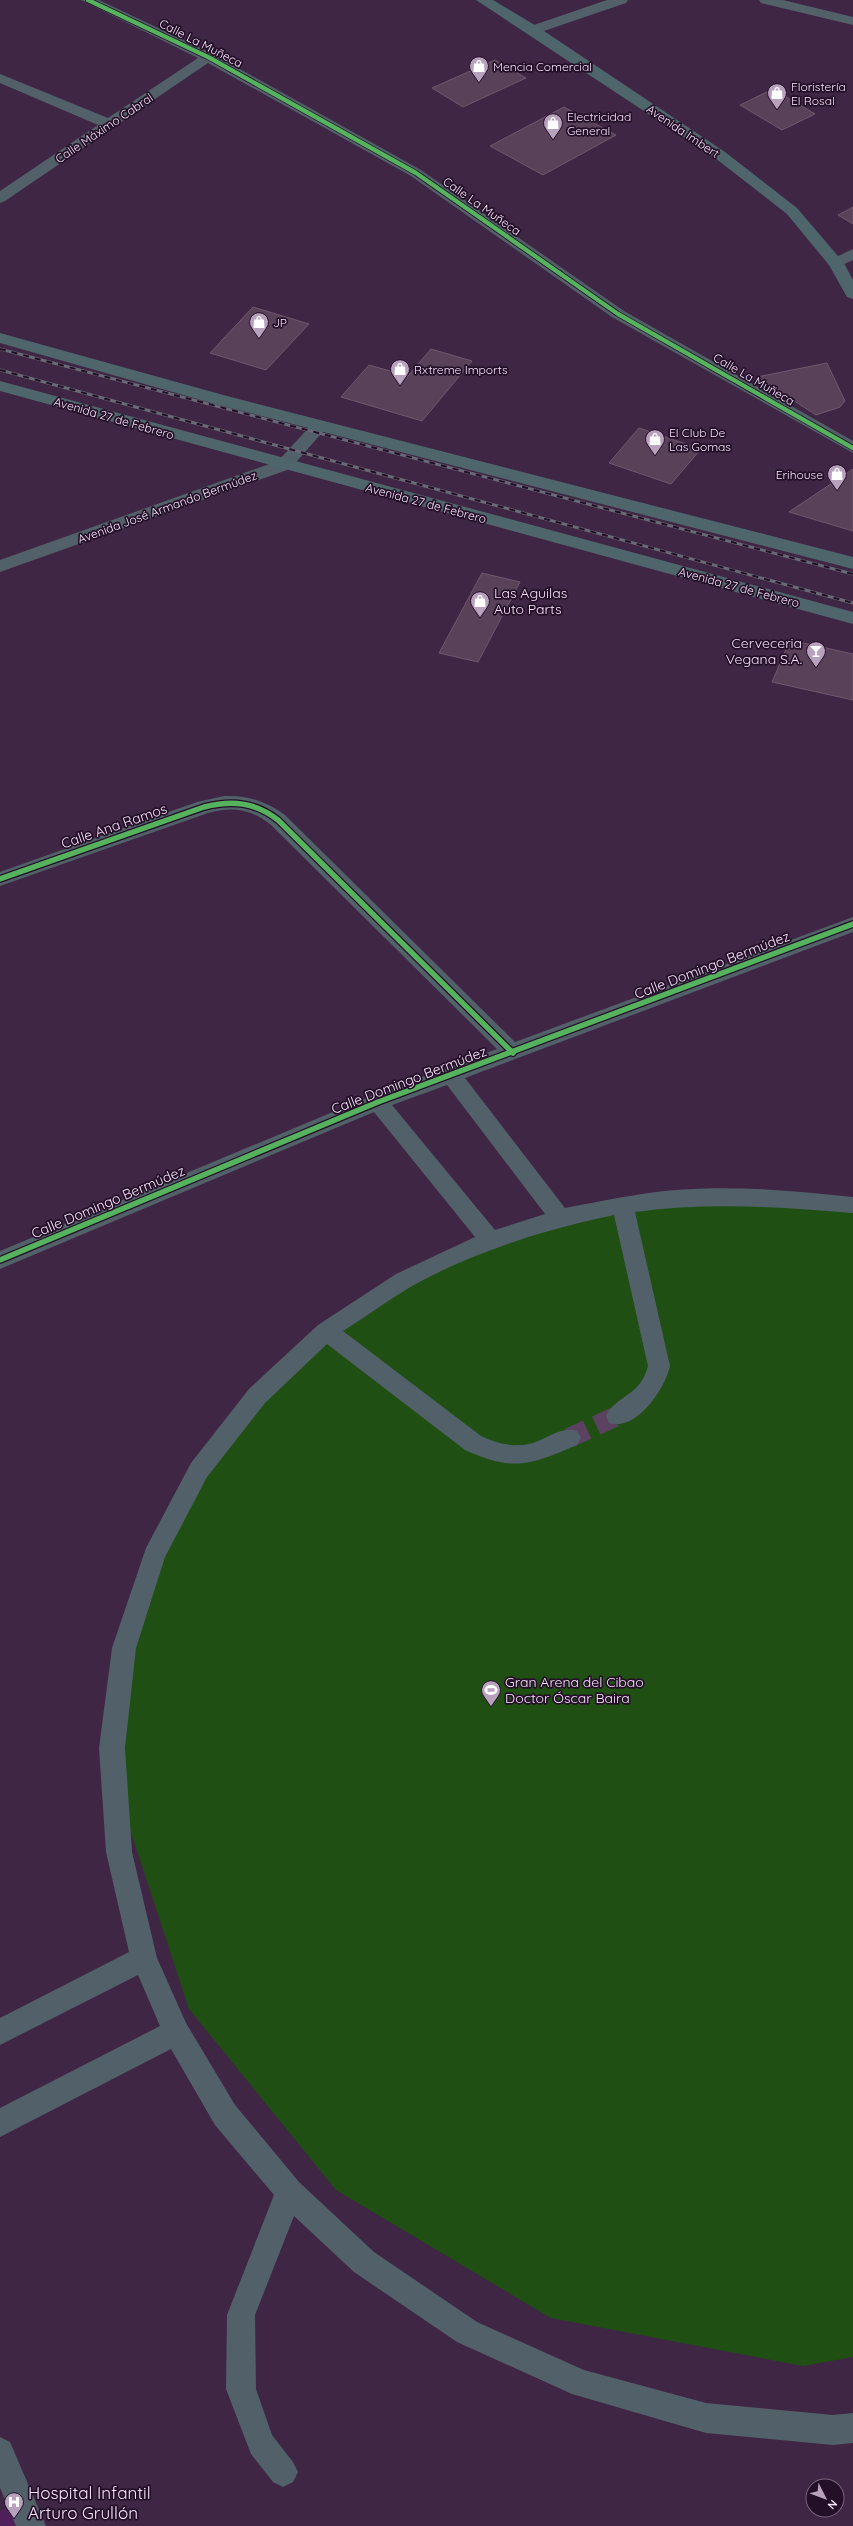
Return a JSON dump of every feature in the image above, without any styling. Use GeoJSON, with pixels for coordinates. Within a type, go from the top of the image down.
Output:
{"type":"FeatureCollection","features":[{"type":"Feature","properties":{"kind":"main road","name":"Avenida Imbert"},"geometry":{"type":"LineString","coordinates":[[483,0],[533,30],[720,155],[792,211],[836,263],[853,294]]}},
{"type":"Feature","properties":{"kind":"main road"},"geometry":{"type":"LineString","coordinates":[[0,338],[320,426],[853,564]]}},
{"type":"Feature","properties":{"kind":"main road","name":"Avenida 27 de Febrero"},"geometry":{"type":"LineString","coordinates":[[0,386],[284,465],[853,618]]}},
{"type":"Feature","properties":{"kind":"street","name":"Calle La Muñeca"},"geometry":{"type":"LineString","coordinates":[[88,0],[208,57],[416,174],[618,314],[853,448]]}},
{"type":"Feature","properties":{"kind":"street"},"geometry":{"type":"LineString","coordinates":[[533,30],[621,0]]}},
{"type":"Feature","properties":{"kind":"street"},"geometry":{"type":"LineString","coordinates":[[766,0],[853,21]]}},
{"type":"Feature","properties":{"kind":"street","name":"Calle Máximo Cabral"},"geometry":{"type":"LineString","coordinates":[[0,198],[208,57]]}},
{"type":"Feature","properties":{"kind":"street"},"geometry":{"type":"LineString","coordinates":[[0,78],[109,124]]}},
{"type":"Feature","properties":{"kind":"street"},"geometry":{"type":"LineString","coordinates":[[836,263],[853,254]]}},
{"type":"Feature","properties":{"kind":"street","name":"Avenida José Armando Bermúdez"},"geometry":{"type":"LineString","coordinates":[[0,566],[284,465],[320,426]]}},
{"type":"Feature","properties":{"kind":"street","name":"Calle Ana Ramos"},"geometry":{"type":"LineString","coordinates":[[0,879],[204,807],[237,801],[260,807],[278,820],[513,1053]]}},
{"type":"Feature","properties":{"kind":"street","name":"Calle Domingo Bermúdez"},"geometry":{"type":"LineString","coordinates":[[0,1260],[378,1102],[452,1076],[853,924]]}},
{"type":"Feature","properties":{"kind":"street"},"geometry":{"type":"LineString","coordinates":[[452,1076],[560,1218]]}},
{"type":"Feature","properties":{"kind":"street"},"geometry":{"type":"LineString","coordinates":[[378,1102],[490,1240]]}},
{"type":"Feature","properties":{"kind":"street"},"geometry":{"type":"LineString","coordinates":[[853,1205],[766,1197],[677,1198],[623,1205],[560,1218],[490,1240],[404,1280],[326,1332],[257,1396],[199,1470],[154,1555],[124,1648],[112,1748],[118,1845],[144,1958],[176,2032],[225,2115],[288,2192],[364,2262],[467,2332],[582,2384],[706,2418],[833,2430],[853,2428]]}},
{"type":"Feature","properties":{"kind":"street"},"geometry":{"type":"LineString","coordinates":[[617,1416],[639,1402],[650,1391],[657,1379],[660,1366],[623,1205]]}},
{"type":"Feature","properties":{"kind":"street"},"geometry":{"type":"LineString","coordinates":[[326,1332],[473,1443],[489,1451],[507,1456],[526,1456],[569,1438]]}},
{"type":"Feature","properties":{"kind":"street"},"geometry":{"type":"LineString","coordinates":[[0,2032],[144,1958]]}},
{"type":"Feature","properties":{"kind":"street"},"geometry":{"type":"LineString","coordinates":[[0,2124],[176,2032]]}},
{"type":"Feature","properties":{"kind":"street"},"geometry":{"type":"LineString","coordinates":[[283,2472],[261,2444],[241,2390],[241,2315],[288,2192]]}},
{"type":"Feature","properties":{"kind":"street"},"geometry":{"type":"LineString","coordinates":[[0,2452],[8,2493],[31,2526]]}},
{"type":"Feature","properties":{"kind":"shaded area","name":"Hospital Infantil Arturo Grullón"},"geometry":{"type":"Polygon","coordinates":[[[21,2504],[31,2526],[0,2526],[0,2511],[21,2504]]]}},
{"type":"Feature","properties":{"kind":"green space","name":"Gran Arena del Cibao Doctor Óscar Baira"},"geometry":{"type":"Polygon","coordinates":[[[660,1194],[853,1206],[853,2357],[803,2366],[551,2318],[336,2190],[189,2009],[122,1805],[134,1609],[213,1439],[334,1315],[487,1232],[660,1194]]]}},
{"type":"Feature","properties":{"kind":"building","name":"Mencia Comercial"},"geometry":{"type":"Polygon","coordinates":[[[495,60],[526,78],[463,107],[432,88],[495,60]]]}},
{"type":"Feature","properties":{"kind":"building","name":"Floristería El Rosal"},"geometry":{"type":"Polygon","coordinates":[[[773,89],[815,114],[782,130],[740,105],[773,89]]]}},
{"type":"Feature","properties":{"kind":"building","name":"Electricidad General"},"geometry":{"type":"Polygon","coordinates":[[[564,107],[616,135],[543,175],[490,146],[564,107]]]}},
{"type":"Feature","properties":{"kind":"building"},"geometry":{"type":"Polygon","coordinates":[[[853,207],[853,224],[838,215],[853,207]]]}},
{"type":"Feature","properties":{"kind":"building","name":"JP"},"geometry":{"type":"Polygon","coordinates":[[[253,307],[309,324],[266,370],[210,353],[253,307]]]}},
{"type":"Feature","properties":{"kind":"building","name":"Rxtreme Imports"},"geometry":{"type":"Polygon","coordinates":[[[431,349],[472,361],[422,421],[341,397],[369,365],[408,376],[431,349]]]}},
{"type":"Feature","properties":{"kind":"building"},"geometry":{"type":"Polygon","coordinates":[[[827,363],[845,401],[840,407],[816,415],[757,377],[827,363]]]}},
{"type":"Feature","properties":{"kind":"building","name":"El Club De Las Gomas"},"geometry":{"type":"Polygon","coordinates":[[[639,428],[701,449],[671,484],[609,463],[639,428]]]}},
{"type":"Feature","properties":{"kind":"building","name":"Erihouse"},"geometry":{"type":"Polygon","coordinates":[[[853,469],[853,531],[789,512],[853,469]]]}},
{"type":"Feature","properties":{"kind":"building","name":"Las Aguilas Auto Parts"},"geometry":{"type":"Polygon","coordinates":[[[482,573],[520,582],[478,662],[439,653],[482,573]]]}},
{"type":"Feature","properties":{"kind":"building","name":"Cerveceria Vegana S.A."},"geometry":{"type":"Polygon","coordinates":[[[790,640],[853,654],[853,700],[772,682],[790,640]]]}},
{"type":"Feature","properties":{"kind":"tunnel"},"geometry":{"type":"LineString","coordinates":[[569,1438],[617,1416]]}},
{"type":"Feature","properties":{"kind":"railway"},"geometry":{"type":"LineString","coordinates":[[0,349],[853,574]]}},
{"type":"Feature","properties":{"kind":"railway"},"geometry":{"type":"LineString","coordinates":[[0,370],[853,603]]}},
{"type":"Feature","properties":{"kind":"cycle path"},"geometry":{"type":"LineString","coordinates":[[88,0],[208,57],[416,173],[618,314],[853,448]]}},
{"type":"Feature","properties":{"kind":"cycle path"},"geometry":{"type":"LineString","coordinates":[[0,879],[214,804],[234,802],[261,808],[278,820],[513,1053]]}},
{"type":"Feature","properties":{"kind":"cycle path"},"geometry":{"type":"LineString","coordinates":[[0,1260],[378,1102],[853,924]]}},
{"type":"Feature","properties":{"kind":"place","name":"Mencia Comercial"},"geometry":{"type":"Point","coordinates":[479,83]}},
{"type":"Feature","properties":{"kind":"place","name":"Floristería El Rosal"},"geometry":{"type":"Point","coordinates":[777,110]}},
{"type":"Feature","properties":{"kind":"place","name":"Electricidad General"},"geometry":{"type":"Point","coordinates":[553,140]}},
{"type":"Feature","properties":{"kind":"place","name":"JP"},"geometry":{"type":"Point","coordinates":[259,339]}},
{"type":"Feature","properties":{"kind":"place","name":"Rxtreme Imports"},"geometry":{"type":"Point","coordinates":[400,386]}},
{"type":"Feature","properties":{"kind":"place","name":"El Club De Las Gomas"},"geometry":{"type":"Point","coordinates":[655,456]}},
{"type":"Feature","properties":{"kind":"place","name":"Erihouse"},"geometry":{"type":"Point","coordinates":[837,491]}},
{"type":"Feature","properties":{"kind":"place","name":"Las Aguilas Auto Parts"},"geometry":{"type":"Point","coordinates":[480,618]}},
{"type":"Feature","properties":{"kind":"place","name":"Cerveceria Vegana S.A."},"geometry":{"type":"Point","coordinates":[816,668]}},
{"type":"Feature","properties":{"kind":"place","name":"Gran Arena del Cibao Doctor Óscar Baira"},"geometry":{"type":"Point","coordinates":[491,1707]}},
{"type":"Feature","properties":{"kind":"place","name":"Hospital Infantil Arturo Grullón"},"geometry":{"type":"Point","coordinates":[14,2519]}}]}
